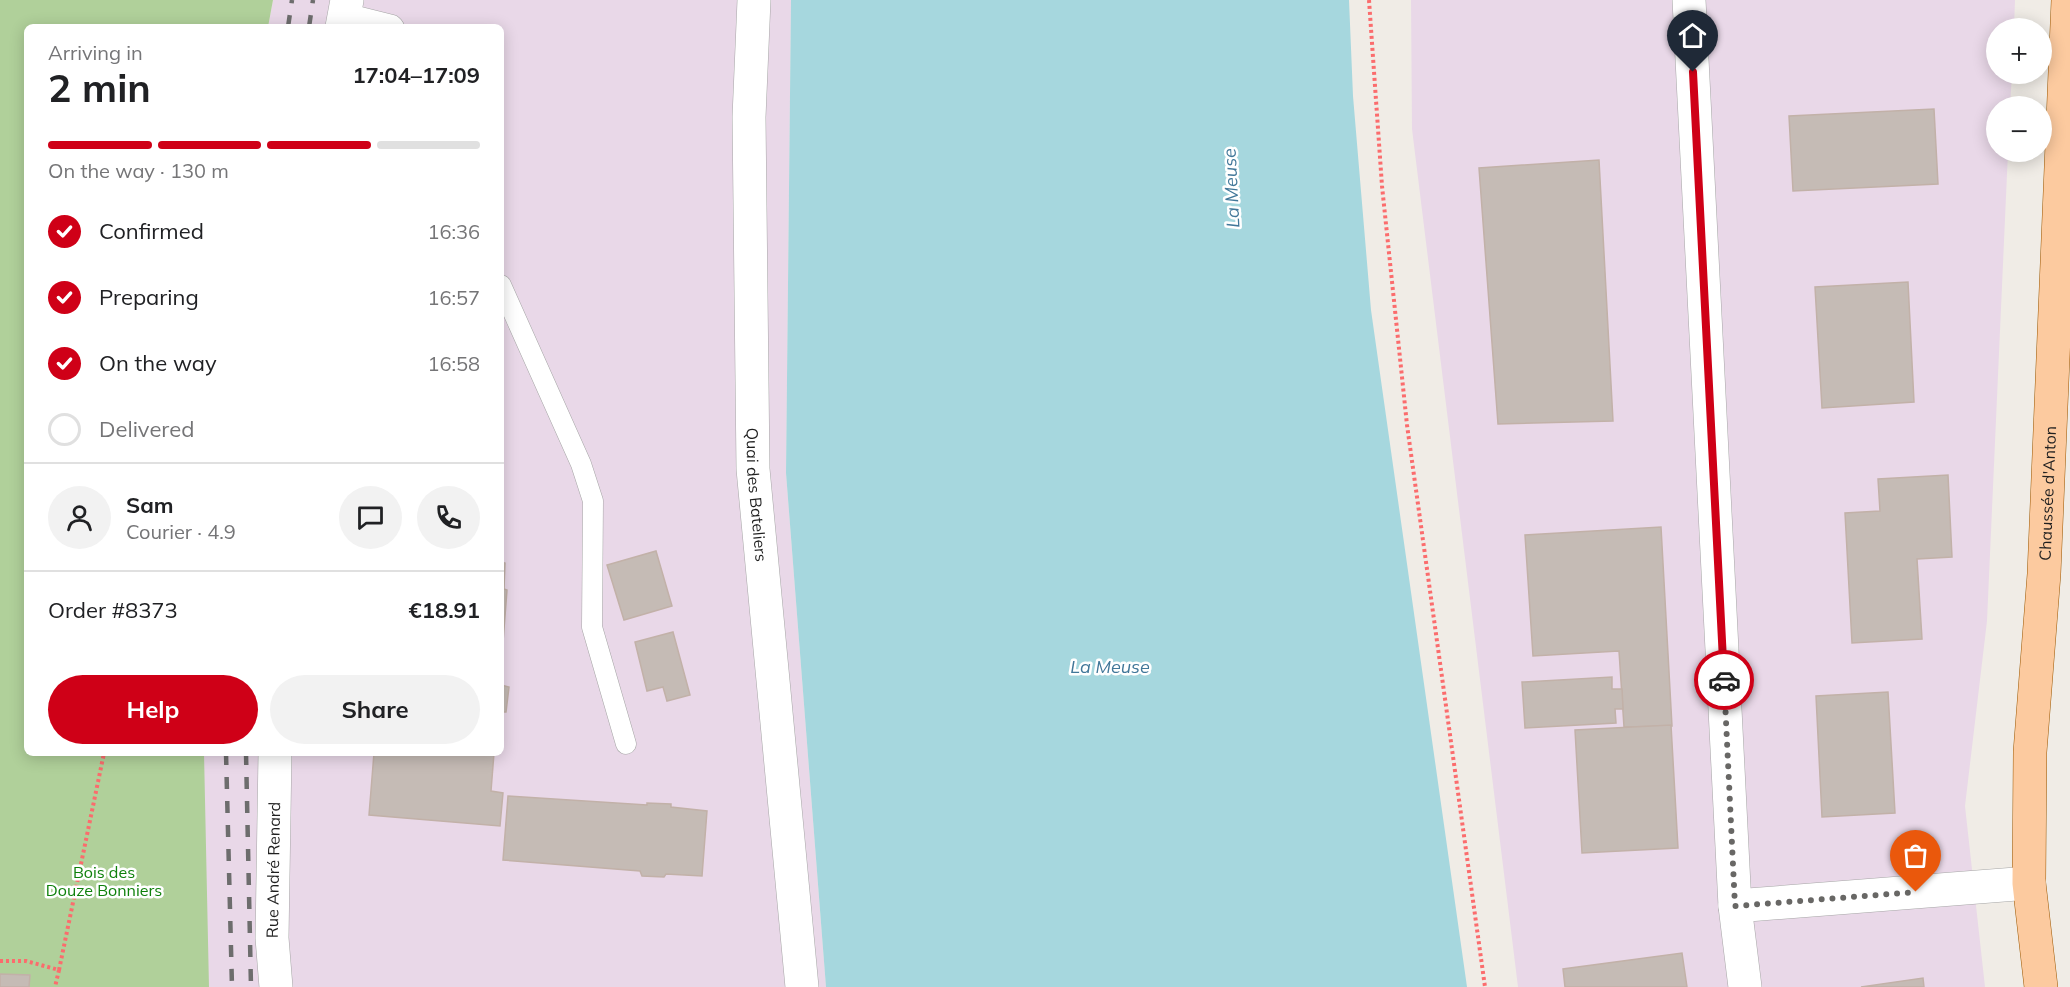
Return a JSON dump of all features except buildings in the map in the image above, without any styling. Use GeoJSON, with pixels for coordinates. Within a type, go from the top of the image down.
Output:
{"type":"FeatureCollection","features":[{"type":"Feature","properties":{"kind":"main road","name":"Chaussée d'Anton"},"geometry":{"type":"LineString","coordinates":[[2040,987],[2029,883],[2030,752],[2044,562],[2068,0]]}},
{"type":"Feature","properties":{"kind":"street","name":"Quai des Bateliers"},"geometry":{"type":"LineString","coordinates":[[754,0],[749,117],[753,469],[801,987]]}},
{"type":"Feature","properties":{"kind":"street"},"geometry":{"type":"LineString","coordinates":[[1689,0],[1735,906],[1745,987]]}},
{"type":"Feature","properties":{"kind":"street","name":"Rue André Renard"},"geometry":{"type":"LineString","coordinates":[[275,756],[272,938],[276,987]]}},
{"type":"Feature","properties":{"kind":"street"},"geometry":{"type":"LineString","coordinates":[[1735,906],[2029,883]]}},
{"type":"Feature","properties":{"kind":"lane"},"geometry":{"type":"LineString","coordinates":[[344,13],[383,24]]}},
{"type":"Feature","properties":{"kind":"lane"},"geometry":{"type":"LineString","coordinates":[[504,292],[581,464],[593,501],[592,627],[626,744]]}},
{"type":"Feature","properties":{"kind":"path"},"geometry":{"type":"LineString","coordinates":[[1369,0],[1383,186],[1407,425],[1485,987]]}},
{"type":"Feature","properties":{"kind":"path"},"geometry":{"type":"LineString","coordinates":[[55,987],[103,756]]}},
{"type":"Feature","properties":{"kind":"path"},"geometry":{"type":"LineString","coordinates":[[0,961],[26,961],[59,970]]}},
{"type":"Feature","properties":{"kind":"shaded area"},"geometry":{"type":"Polygon","coordinates":[[[273,0],[791,0],[786,473],[826,987],[0,987],[0,773],[40,756],[504,756],[504,24],[269,24],[273,0]]]}},
{"type":"Feature","properties":{"kind":"shaded area"},"geometry":{"type":"Polygon","coordinates":[[[1411,0],[2015,0],[2014,18],[1986,18],[1986,84],[2011,84],[2011,96],[1986,96],[1986,162],[2008,162],[1987,621],[1965,806],[1985,987],[1518,987],[1412,129],[1411,0]]]}},
{"type":"Feature","properties":{"kind":"green space","name":"Bois des Douze Bonniers"},"geometry":{"type":"Polygon","coordinates":[[[0,0],[273,0],[269,24],[24,24],[24,756],[204,756],[209,987],[0,987],[0,0]]]}},
{"type":"Feature","properties":{"kind":"water","name":"La Meuse"},"geometry":{"type":"Polygon","coordinates":[[[791,0],[1349,0],[1353,96],[1371,310],[1467,987],[826,987],[786,473],[791,0]]]}},
{"type":"Feature","properties":{"kind":"railway"},"geometry":{"type":"LineString","coordinates":[[288,24],[292,0]]}},
{"type":"Feature","properties":{"kind":"railway"},"geometry":{"type":"LineString","coordinates":[[309,24],[313,0]]}},
{"type":"Feature","properties":{"kind":"railway"},"geometry":{"type":"LineString","coordinates":[[226,756],[232,987]]}},
{"type":"Feature","properties":{"kind":"railway"},"geometry":{"type":"LineString","coordinates":[[246,756],[251,987]]}},
{"type":"Feature","properties":{"kind":"way so far"},"geometry":{"type":"LineString","coordinates":[[1724,680],[1735,906],[1916,892]]}},
{"type":"Feature","properties":{"kind":"route"},"geometry":{"type":"LineString","coordinates":[[1693,72],[1724,680]]}}]}
